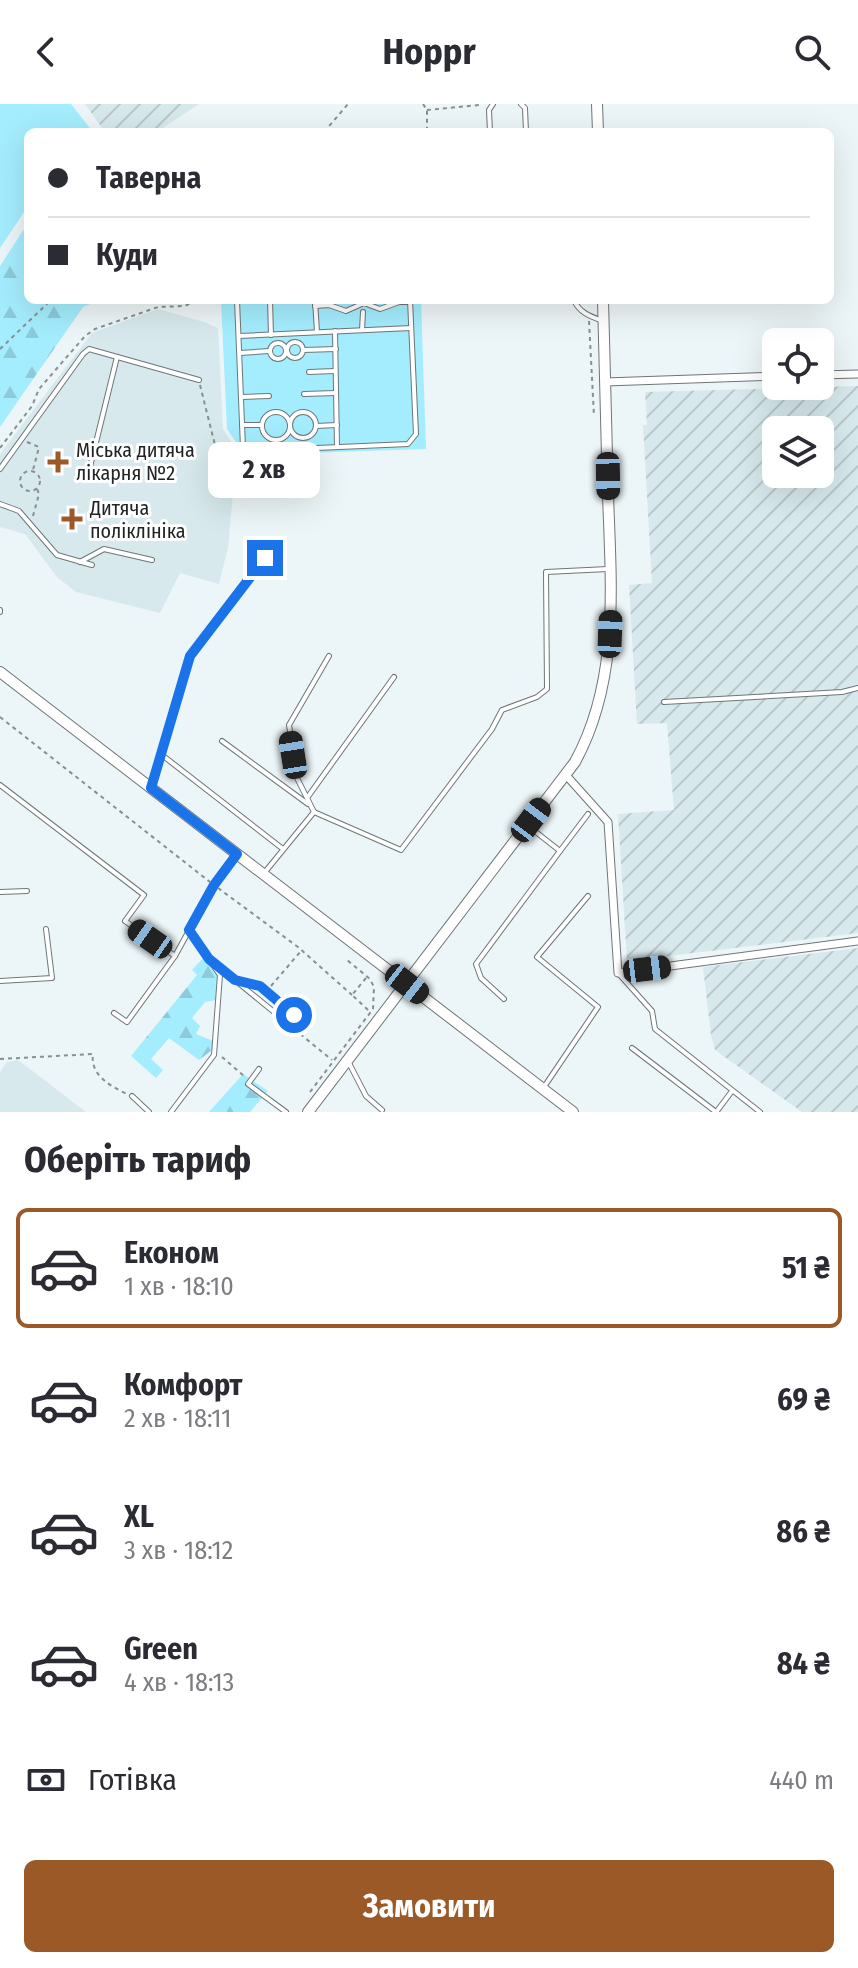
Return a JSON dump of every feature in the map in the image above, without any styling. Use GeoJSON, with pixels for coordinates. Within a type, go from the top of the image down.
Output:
{"type":"FeatureCollection","features":[{"type":"Feature","properties":{"kind":"street"},"geometry":{"type":"LineString","coordinates":[[597,104],[598,128]]}},
{"type":"Feature","properties":{"kind":"street"},"geometry":{"type":"LineString","coordinates":[[311,1107],[527,825],[589,736],[598,709],[610,634],[603,304]]}},
{"type":"Feature","properties":{"kind":"street"},"geometry":{"type":"LineString","coordinates":[[834,375],[858,374]]}},
{"type":"Feature","properties":{"kind":"street"},"geometry":{"type":"LineString","coordinates":[[605,382],[762,376]]}},
{"type":"Feature","properties":{"kind":"street"},"geometry":{"type":"LineString","coordinates":[[0,672],[573,1112]]}},
{"type":"Feature","properties":{"kind":"street"},"geometry":{"type":"LineString","coordinates":[[565,774],[608,822],[618,973],[858,941]]}},
{"type":"Feature","properties":{"kind":"lane"},"geometry":{"type":"LineString","coordinates":[[490,128],[489,110],[493,104]]}},
{"type":"Feature","properties":{"kind":"lane"},"geometry":{"type":"LineString","coordinates":[[521,104],[525,108],[526,128]]}},
{"type":"Feature","properties":{"kind":"lane"},"geometry":{"type":"LineString","coordinates":[[237,304],[243,448],[248,451],[408,444],[416,434],[410,304]]}},
{"type":"Feature","properties":{"kind":"lane"},"geometry":{"type":"LineString","coordinates":[[270,304],[271,335]]}},
{"type":"Feature","properties":{"kind":"lane"},"geometry":{"type":"LineString","coordinates":[[315,304],[317,332]]}},
{"type":"Feature","properties":{"kind":"lane"},"geometry":{"type":"LineString","coordinates":[[322,304],[346,311],[362,304]]}},
{"type":"Feature","properties":{"kind":"lane"},"geometry":{"type":"LineString","coordinates":[[367,304],[380,309],[394,304]]}},
{"type":"Feature","properties":{"kind":"lane"},"geometry":{"type":"LineString","coordinates":[[575,304],[589,316],[603,321]]}},
{"type":"Feature","properties":{"kind":"lane"},"geometry":{"type":"LineString","coordinates":[[362,330],[363,312]]}},
{"type":"Feature","properties":{"kind":"lane"},"geometry":{"type":"LineString","coordinates":[[239,336],[411,328]]}},
{"type":"Feature","properties":{"kind":"lane"},"geometry":{"type":"LineString","coordinates":[[335,331],[337,447]]}},
{"type":"Feature","properties":{"kind":"lane"},"geometry":{"type":"LineString","coordinates":[[269,351],[278,360],[285,355],[288,344],[296,342],[303,350]]}},
{"type":"Feature","properties":{"kind":"lane"},"geometry":{"type":"LineString","coordinates":[[239,353],[269,351],[276,343],[281,343],[290,357],[300,357],[303,350]]}},
{"type":"Feature","properties":{"kind":"lane"},"geometry":{"type":"LineString","coordinates":[[0,469],[89,349],[199,380]]}},
{"type":"Feature","properties":{"kind":"lane"},"geometry":{"type":"LineString","coordinates":[[303,350],[336,349]]}},
{"type":"Feature","properties":{"kind":"lane"},"geometry":{"type":"LineString","coordinates":[[89,471],[117,357]]}},
{"type":"Feature","properties":{"kind":"lane"},"geometry":{"type":"LineString","coordinates":[[309,372],[336,371]]}},
{"type":"Feature","properties":{"kind":"lane"},"geometry":{"type":"LineString","coordinates":[[304,394],[336,393]]}},
{"type":"Feature","properties":{"kind":"lane"},"geometry":{"type":"LineString","coordinates":[[241,397],[269,396]]}},
{"type":"Feature","properties":{"kind":"lane"},"geometry":{"type":"LineString","coordinates":[[262,425],[268,437],[277,440],[285,436],[290,426],[292,416],[303,411],[311,414],[316,426],[312,434],[304,438],[295,436],[290,426],[286,416],[273,412],[262,425]]}},
{"type":"Feature","properties":{"kind":"lane"},"geometry":{"type":"LineString","coordinates":[[242,425],[262,425]]}},
{"type":"Feature","properties":{"kind":"lane"},"geometry":{"type":"LineString","coordinates":[[316,426],[337,425]]}},
{"type":"Feature","properties":{"kind":"lane"},"geometry":{"type":"LineString","coordinates":[[0,504],[19,511],[57,555],[92,565]]}},
{"type":"Feature","properties":{"kind":"lane"},"geometry":{"type":"LineString","coordinates":[[80,562],[104,549],[152,560]]}},
{"type":"Feature","properties":{"kind":"lane"},"geometry":{"type":"LineString","coordinates":[[151,788],[190,656],[265,558]]}},
{"type":"Feature","properties":{"kind":"lane"},"geometry":{"type":"LineString","coordinates":[[222,741],[312,809],[401,850],[492,729],[502,710],[537,697],[547,689],[546,572],[610,569]]}},
{"type":"Feature","properties":{"kind":"lane"},"geometry":{"type":"LineString","coordinates":[[312,809],[297,778],[289,725],[329,656]]}},
{"type":"Feature","properties":{"kind":"lane"},"geometry":{"type":"LineString","coordinates":[[307,798],[394,677]]}},
{"type":"Feature","properties":{"kind":"lane"},"geometry":{"type":"LineString","coordinates":[[664,702],[842,692],[858,688]]}},
{"type":"Feature","properties":{"kind":"lane"},"geometry":{"type":"LineString","coordinates":[[162,755],[283,849]]}},
{"type":"Feature","properties":{"kind":"lane"},"geometry":{"type":"LineString","coordinates":[[0,785],[144,895],[125,921],[175,956]]}},
{"type":"Feature","properties":{"kind":"lane"},"geometry":{"type":"LineString","coordinates":[[263,874],[312,809]]}},
{"type":"Feature","properties":{"kind":"lane"},"geometry":{"type":"LineString","coordinates":[[504,999],[481,978],[476,964],[588,814]]}},
{"type":"Feature","properties":{"kind":"lane"},"geometry":{"type":"LineString","coordinates":[[527,825],[560,851]]}},
{"type":"Feature","properties":{"kind":"lane"},"geometry":{"type":"LineString","coordinates":[[114,1013],[127,1022],[175,956],[214,885],[237,854]]}},
{"type":"Feature","properties":{"kind":"lane"},"geometry":{"type":"LineString","coordinates":[[0,892],[27,891]]}},
{"type":"Feature","properties":{"kind":"lane"},"geometry":{"type":"LineString","coordinates":[[543,1089],[598,1007],[537,957],[588,896]]}},
{"type":"Feature","properties":{"kind":"lane"},"geometry":{"type":"LineString","coordinates":[[0,981],[52,978],[46,929]]}},
{"type":"Feature","properties":{"kind":"lane"},"geometry":{"type":"LineString","coordinates":[[171,1112],[214,1055],[220,975],[189,930]]}},
{"type":"Feature","properties":{"kind":"lane"},"geometry":{"type":"LineString","coordinates":[[209,959],[290,1025]]}},
{"type":"Feature","properties":{"kind":"lane"},"geometry":{"type":"LineString","coordinates":[[618,973],[652,1011],[655,1029],[760,1112]]}},
{"type":"Feature","properties":{"kind":"lane"},"geometry":{"type":"LineString","coordinates":[[235,980],[260,986],[294,1015]]}},
{"type":"Feature","properties":{"kind":"lane"},"geometry":{"type":"LineString","coordinates":[[632,1048],[716,1112],[732,1091]]}},
{"type":"Feature","properties":{"kind":"lane"},"geometry":{"type":"LineString","coordinates":[[348,1061],[366,1096],[382,1110]]}},
{"type":"Feature","properties":{"kind":"lane"},"geometry":{"type":"LineString","coordinates":[[259,1069],[248,1084],[286,1112]]}},
{"type":"Feature","properties":{"kind":"lane"},"geometry":{"type":"LineString","coordinates":[[132,1096],[149,1112]]}},
{"type":"Feature","properties":{"kind":"path"},"geometry":{"type":"LineString","coordinates":[[327,128],[348,104]]}},
{"type":"Feature","properties":{"kind":"path"},"geometry":{"type":"LineString","coordinates":[[423,104],[427,110],[427,128]]}},
{"type":"Feature","properties":{"kind":"path"},"geometry":{"type":"LineString","coordinates":[[427,110],[480,105]]}},
{"type":"Feature","properties":{"kind":"path"},"geometry":{"type":"LineString","coordinates":[[0,349],[47,304]]}},
{"type":"Feature","properties":{"kind":"path"},"geometry":{"type":"LineString","coordinates":[[589,316],[594,416]]}},
{"type":"Feature","properties":{"kind":"path"},"geometry":{"type":"LineString","coordinates":[[199,380],[225,485]]}},
{"type":"Feature","properties":{"kind":"path"},"geometry":{"type":"LineString","coordinates":[[21,439],[39,447],[32,471]]}},
{"type":"Feature","properties":{"kind":"path"},"geometry":{"type":"LineString","coordinates":[[32,471],[39,478],[36,488],[39,494],[33,516]]}},
{"type":"Feature","properties":{"kind":"path"},"geometry":{"type":"LineString","coordinates":[[32,471],[23,474],[20,483],[26,490],[36,488]]}},
{"type":"Feature","properties":{"kind":"path"},"geometry":{"type":"LineString","coordinates":[[0,718],[301,950],[371,1012]]}},
{"type":"Feature","properties":{"kind":"path"},"geometry":{"type":"LineString","coordinates":[[266,991],[301,950]]}},
{"type":"Feature","properties":{"kind":"path"},"geometry":{"type":"LineString","coordinates":[[311,1107],[333,1061],[371,1012],[375,994],[367,977],[347,960]]}},
{"type":"Feature","properties":{"kind":"path"},"geometry":{"type":"LineString","coordinates":[[352,995],[367,977]]}},
{"type":"Feature","properties":{"kind":"path"},"geometry":{"type":"LineString","coordinates":[[290,1025],[333,1061]]}},
{"type":"Feature","properties":{"kind":"path"},"geometry":{"type":"LineString","coordinates":[[0,1059],[93,1054],[92,1063],[101,1078],[109,1086],[132,1096]]}},
{"type":"Feature","properties":{"kind":"shaded area"},"geometry":{"type":"Polygon","coordinates":[[[85,104],[199,104],[163,128],[102,128],[85,104]]]}},
{"type":"Feature","properties":{"kind":"shaded area"},"geometry":{"type":"Polygon","coordinates":[[[158,309],[218,328],[223,429],[237,451],[228,547],[219,584],[180,573],[160,613],[76,592],[57,577],[25,534],[0,527],[0,454],[92,333],[158,309]]]}},
{"type":"Feature","properties":{"kind":"shaded area"},"geometry":{"type":"Polygon","coordinates":[[[858,386],[858,933],[627,961],[618,814],[674,810],[667,723],[637,724],[629,585],[652,583],[643,425],[647,425],[645,392],[762,389],[762,400],[834,400],[834,387],[858,386]]]}},
{"type":"Feature","properties":{"kind":"shaded area"},"geometry":{"type":"Polygon","coordinates":[[[858,948],[858,1112],[802,1112],[715,1050],[703,967],[858,948]]]}},
{"type":"Feature","properties":{"kind":"shaded area"},"geometry":{"type":"Polygon","coordinates":[[[18,1060],[86,1112],[0,1112],[0,1072],[7,1062],[18,1060]]]}},
{"type":"Feature","properties":{"kind":"green space"},"geometry":{"type":"Polygon","coordinates":[[[0,104],[71,104],[90,128],[24,128],[24,212],[0,248],[0,104]]]}},
{"type":"Feature","properties":{"kind":"green space"},"geometry":{"type":"Polygon","coordinates":[[[24,229],[24,304],[90,304],[83,307],[0,427],[0,266],[24,229]]]}},
{"type":"Feature","properties":{"kind":"green space"},"geometry":{"type":"Polygon","coordinates":[[[221,304],[421,304],[426,449],[245,455],[227,429],[221,304]]]}},
{"type":"Feature","properties":{"kind":"green space"},"geometry":{"type":"Polygon","coordinates":[[[203,958],[218,975],[216,1000],[205,1002],[192,1018],[200,1026],[196,1034],[213,1041],[212,1050],[199,1060],[169,1038],[151,1059],[163,1070],[156,1078],[131,1056],[197,975],[192,970],[203,958]]]}},
{"type":"Feature","properties":{"kind":"green space"},"geometry":{"type":"Polygon","coordinates":[[[243,1074],[268,1091],[250,1112],[209,1112],[243,1074]]]}},
{"type":"Feature","properties":{"kind":"place","name":"Міська дитяча лікарня №2"},"geometry":{"type":"Point","coordinates":[58,462]}},
{"type":"Feature","properties":{"kind":"place","name":"Дитяча поліклініка"},"geometry":{"type":"Point","coordinates":[72,519]}},
{"type":"Feature","properties":{"kind":"route"},"geometry":{"type":"LineString","coordinates":[[265,558],[190,656],[151,788],[237,854],[214,885],[189,930],[209,959],[235,980],[260,986],[294,1015]]}}]}
